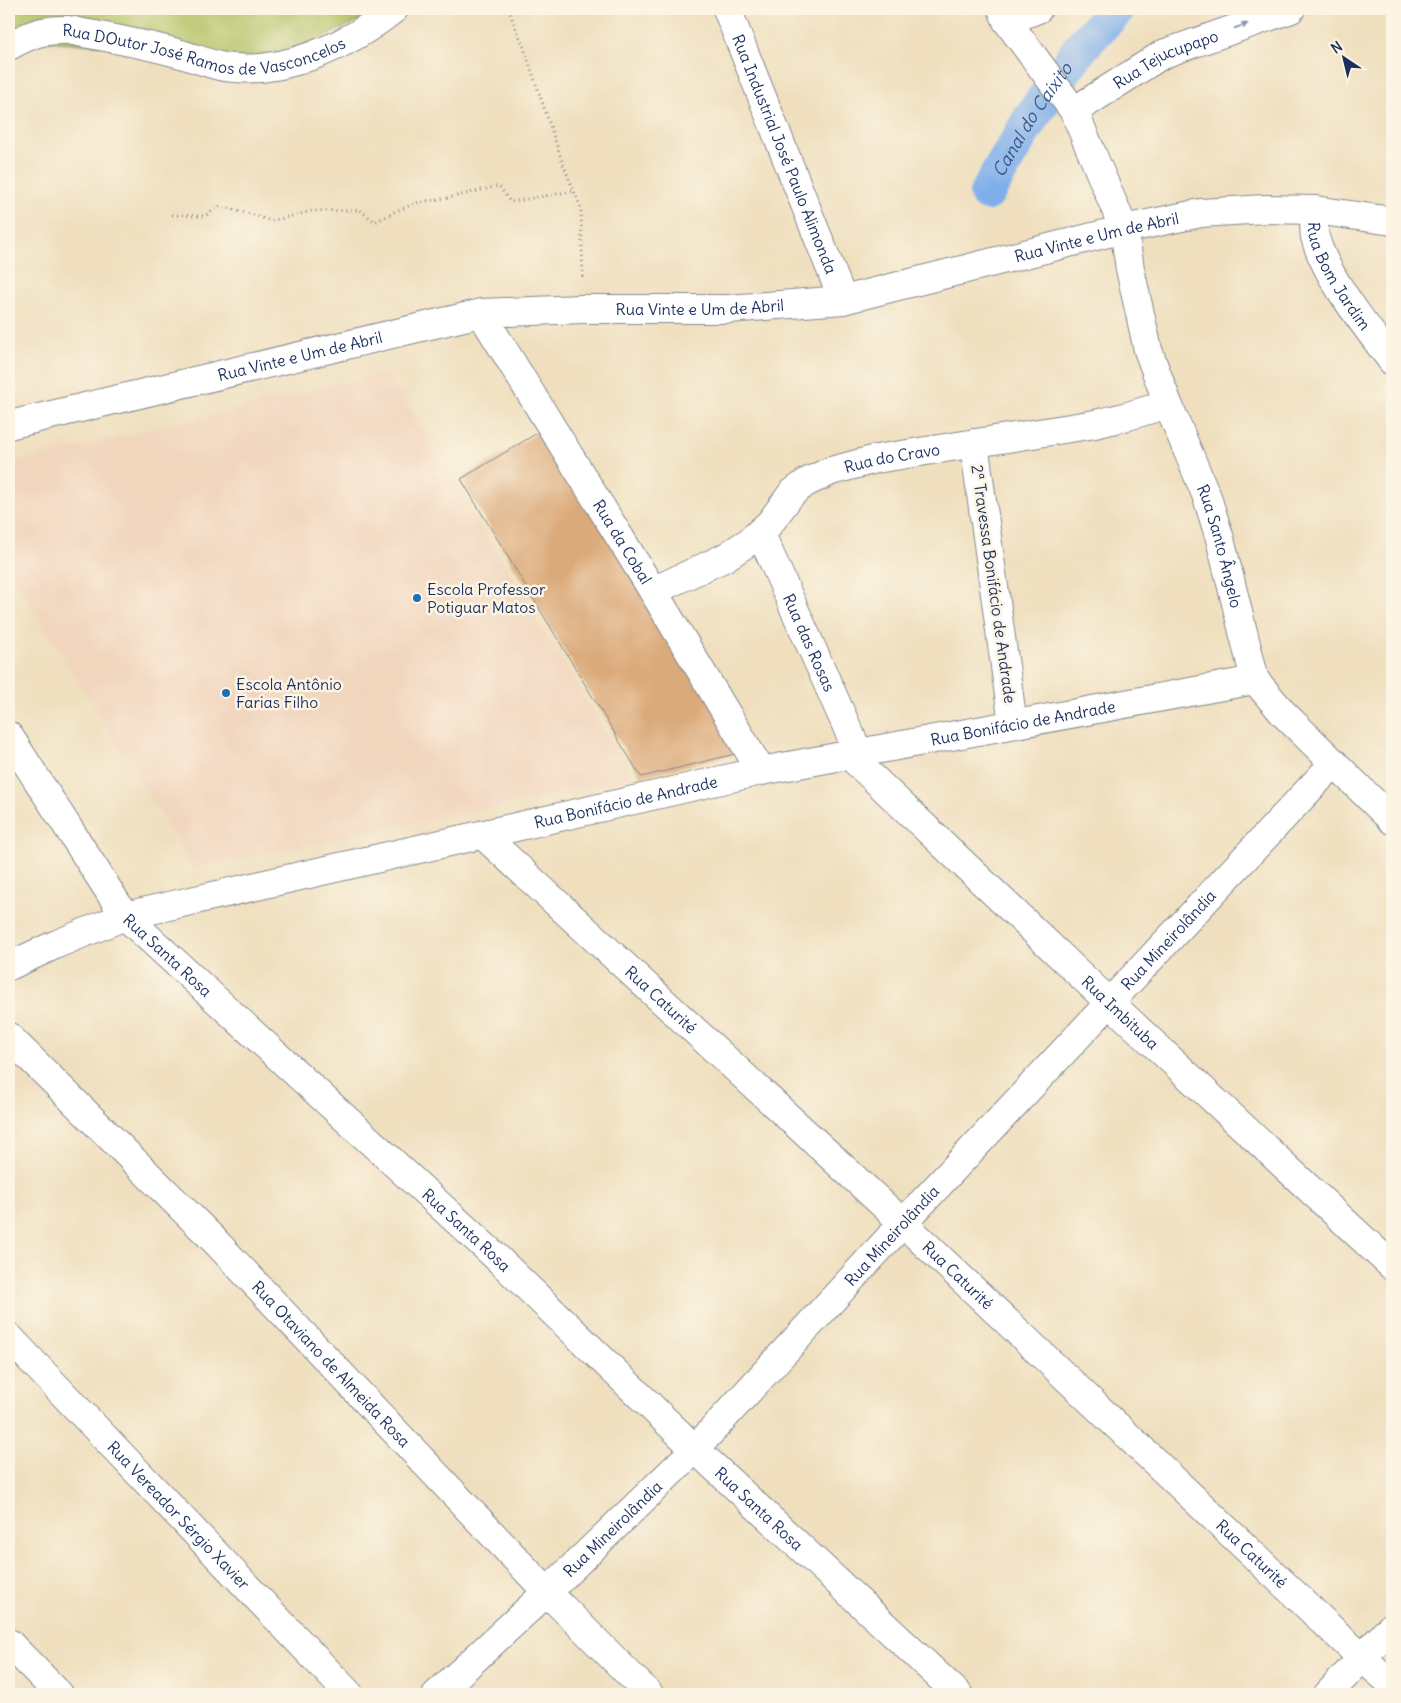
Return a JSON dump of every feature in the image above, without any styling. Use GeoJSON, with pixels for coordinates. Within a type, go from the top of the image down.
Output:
{"type":"FeatureCollection","features":[{"type":"Feature","properties":{"kind":"street","name":"Rua DOutor José Ramos de Vasconcelos"},"geometry":{"type":"LineString","coordinates":[[9,46],[30,34],[40,31],[52,29],[68,30],[176,52],[225,67],[271,66],[328,50],[358,35],[394,9]]}},
{"type":"Feature","properties":{"kind":"street","name":"Rua Industrial José Paulo Alimonda"},"geometry":{"type":"LineString","coordinates":[[727,9],[843,300]]}},
{"type":"Feature","properties":{"kind":"street"},"geometry":{"type":"LineString","coordinates":[[1004,15],[1038,9]]}},
{"type":"Feature","properties":{"kind":"street","name":"Rua Tejucupapo"},"geometry":{"type":"LineString","coordinates":[[1069,105],[1163,54],[1291,9]]}},
{"type":"Feature","properties":{"kind":"street","name":"Rua Santo Ângelo"},"geometry":{"type":"LineString","coordinates":[[1004,15],[1069,105],[1124,229],[1130,269],[1148,350],[1168,404],[1207,496],[1220,539],[1255,680],[1283,713],[1392,820]]}},
{"type":"Feature","properties":{"kind":"street","name":"Rua Vinte e Um de Abril"},"geometry":{"type":"LineString","coordinates":[[9,425],[482,314],[582,309],[728,309],[843,300],[1124,229],[1200,213],[1265,209],[1315,210],[1392,221]]}},
{"type":"Feature","properties":{"kind":"street","name":"Rua Bom Jardim"},"geometry":{"type":"LineString","coordinates":[[1315,210],[1315,236],[1328,268],[1355,311],[1392,361]]}},
{"type":"Feature","properties":{"kind":"street","name":"Rua da Cobal"},"geometry":{"type":"LineString","coordinates":[[482,314],[653,590],[761,771]]}},
{"type":"Feature","properties":{"kind":"street","name":"Rua do Cravo"},"geometry":{"type":"LineString","coordinates":[[653,590],[724,558],[750,541],[770,523],[792,493],[807,482],[831,471],[876,459],[1095,424],[1168,404]]}},
{"type":"Feature","properties":{"kind":"street","name":"2ª Travessa Bonifácio de Andrade"},"geometry":{"type":"LineString","coordinates":[[974,443],[1014,724]]}},
{"type":"Feature","properties":{"kind":"street","name":"Rua das Rosas"},"geometry":{"type":"LineString","coordinates":[[760,532],[854,755]]}},
{"type":"Feature","properties":{"kind":"street","name":"Rua Bonifácio de Andrade"},"geometry":{"type":"LineString","coordinates":[[9,966],[125,916],[484,836],[761,771],[1255,680]]}},
{"type":"Feature","properties":{"kind":"street","name":"Rua Santa Rosa"},"geometry":{"type":"LineString","coordinates":[[9,736],[125,916],[494,1255],[696,1449],[958,1694]]}},
{"type":"Feature","properties":{"kind":"street","name":"Rua Imbituba"},"geometry":{"type":"LineString","coordinates":[[854,755],[1110,1003],[1392,1266]]}},
{"type":"Feature","properties":{"kind":"street","name":"Rua Mineirolândia"},"geometry":{"type":"LineString","coordinates":[[437,1694],[696,1449],[903,1223],[1334,762]]}},
{"type":"Feature","properties":{"kind":"street","name":"Rua Caturité"},"geometry":{"type":"LineString","coordinates":[[484,836],[903,1223],[1362,1658],[1392,1684]]}},
{"type":"Feature","properties":{"kind":"street","name":"Rua Otaviano de Almeida Rosa"},"geometry":{"type":"LineString","coordinates":[[9,1037],[214,1240],[547,1592],[649,1694]]}},
{"type":"Feature","properties":{"kind":"street","name":"Rua Vereador Sérgio Xavier"},"geometry":{"type":"LineString","coordinates":[[9,1337],[349,1694]]}},
{"type":"Feature","properties":{"kind":"street"},"geometry":{"type":"LineString","coordinates":[[1328,1694],[1392,1626]]}},
{"type":"Feature","properties":{"kind":"street"},"geometry":{"type":"LineString","coordinates":[[9,1643],[59,1694]]}},
{"type":"Feature","properties":{"kind":"path"},"geometry":{"type":"LineString","coordinates":[[508,9],[581,208],[582,309]]}},
{"type":"Feature","properties":{"kind":"path"},"geometry":{"type":"LineString","coordinates":[[172,215],[205,216],[220,206],[271,221],[312,211],[360,210],[374,222],[419,202],[448,198],[499,186],[510,202],[574,192]]}},
{"type":"Feature","properties":{"kind":"shaded area"},"geometry":{"type":"Polygon","coordinates":[[[387,372],[633,778],[445,817],[358,677],[444,817],[194,868],[9,569],[9,464],[387,372]]]}},
{"type":"Feature","properties":{"kind":"green space"},"geometry":{"type":"Polygon","coordinates":[[[9,9],[373,9],[362,19],[305,45],[253,58],[9,38],[9,9]]]}},
{"type":"Feature","properties":{"kind":"building"},"geometry":{"type":"Polygon","coordinates":[[[547,427],[743,752],[641,777],[461,479],[547,427]]]}},
{"type":"Feature","properties":{"kind":"waterway","name":"Canal do Caixito"},"geometry":{"type":"LineString","coordinates":[[987,193],[1032,116],[1081,47],[1117,9]]}},
{"type":"Feature","properties":{"kind":"place","name":"Escola Professor Potiguar Matos"},"geometry":{"type":"Point","coordinates":[417,598]}},
{"type":"Feature","properties":{"kind":"place","name":"Escola Antônio Farias Filho"},"geometry":{"type":"Point","coordinates":[226,693]}}]}
